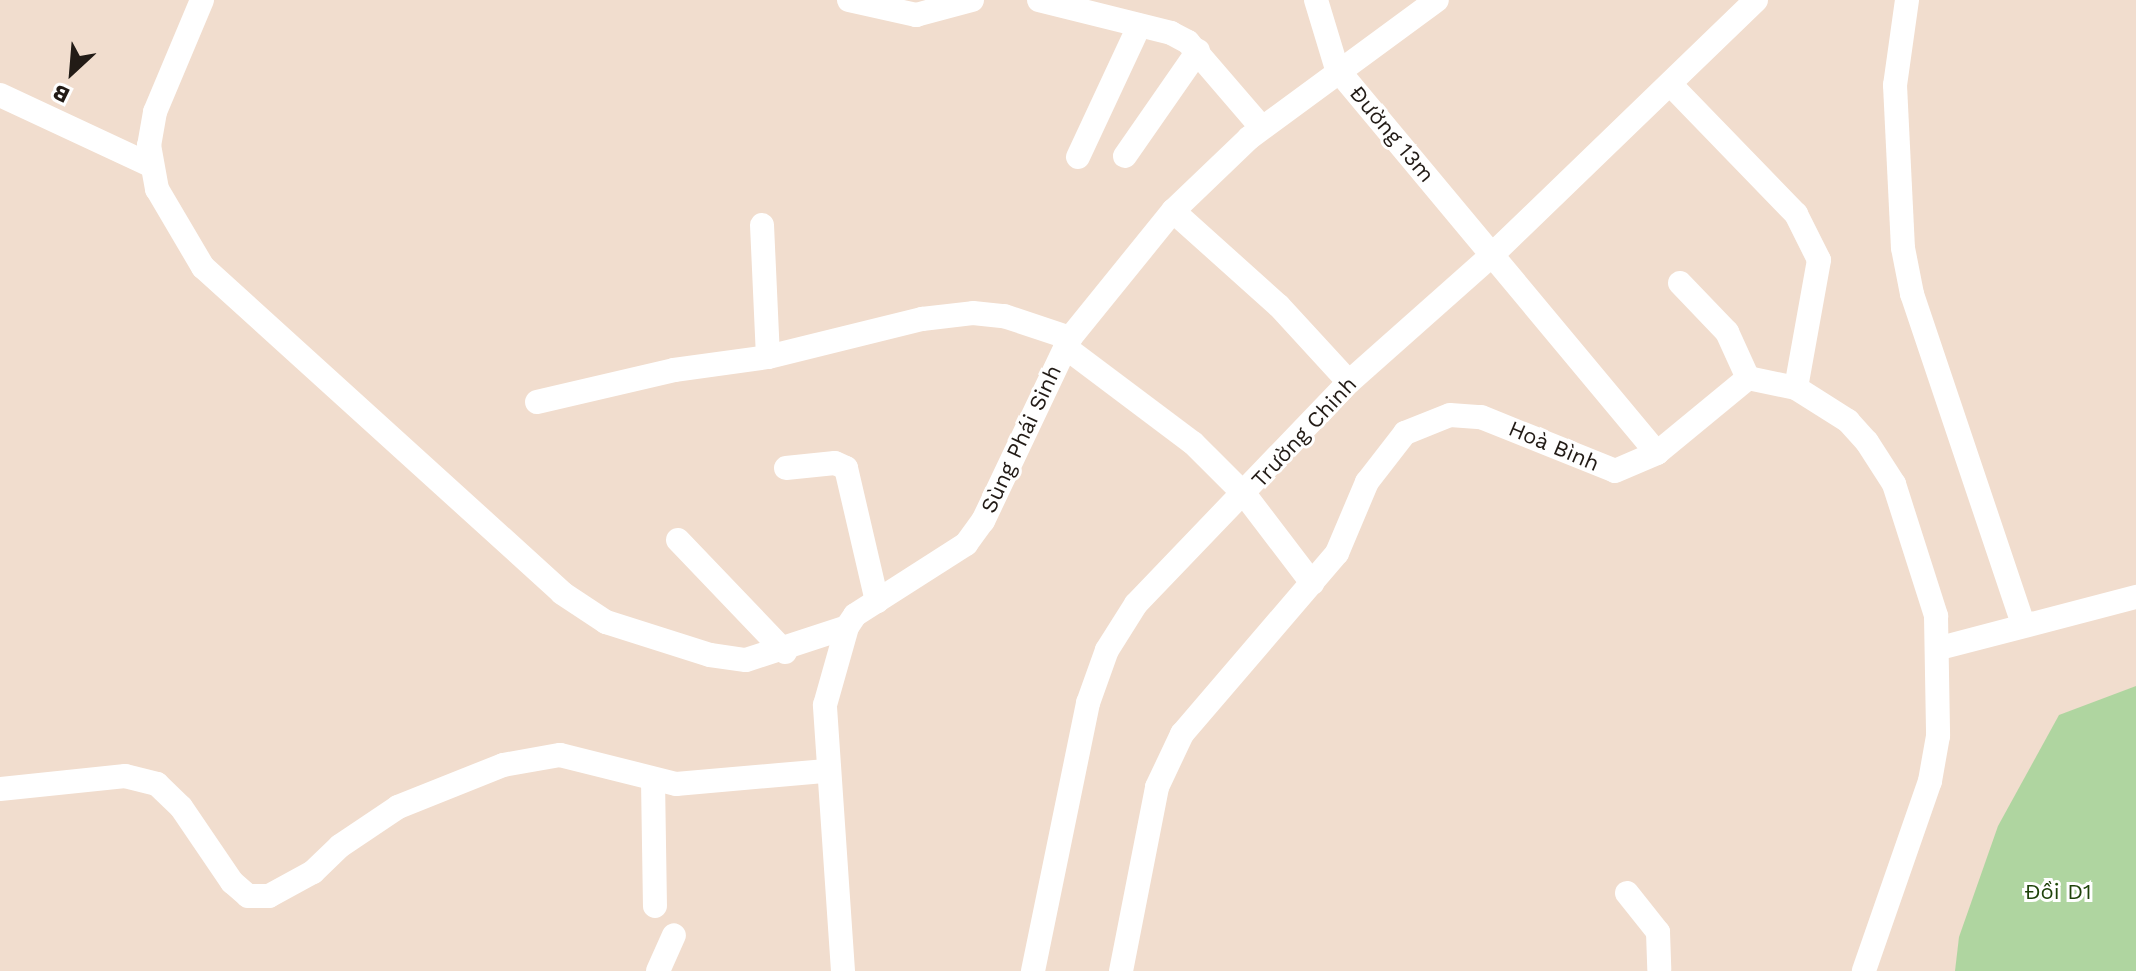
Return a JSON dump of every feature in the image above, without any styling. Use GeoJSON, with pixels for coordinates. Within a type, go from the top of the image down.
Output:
{"type":"FeatureCollection","features":[{"type":"Feature","properties":{"kind":"street"},"geometry":{"type":"LineString","coordinates":[[202,0],[155,112],[150,165],[157,189],[203,267],[562,593],[606,622],[710,655],[746,660],[785,652],[847,627]]}},
{"type":"Feature","properties":{"kind":"street"},"geometry":{"type":"LineString","coordinates":[[849,0],[916,15],[972,0]]}},
{"type":"Feature","properties":{"kind":"street"},"geometry":{"type":"LineString","coordinates":[[1039,0],[1171,33],[1198,51],[1262,128]]}},
{"type":"Feature","properties":{"kind":"street","name":"Đường 13m"},"geometry":{"type":"LineString","coordinates":[[1316,0],[1337,69],[1657,453]]}},
{"type":"Feature","properties":{"kind":"street","name":"Sùng Phái Sinh"},"geometry":{"type":"LineString","coordinates":[[847,627],[855,615],[966,544],[989,508],[1068,343],[1173,211],[1262,128],[1337,69],[1437,0]]}},
{"type":"Feature","properties":{"kind":"street","name":"Trường Chinh"},"geometry":{"type":"LineString","coordinates":[[1033,971],[1085,717],[1107,650],[1136,604],[1172,562],[1245,495],[1349,382],[1492,255],[1756,0]]}},
{"type":"Feature","properties":{"kind":"street"},"geometry":{"type":"LineString","coordinates":[[1907,0],[1895,85],[1903,248],[1912,294],[2023,623]]}},
{"type":"Feature","properties":{"kind":"street"},"geometry":{"type":"LineString","coordinates":[[1078,157],[1139,26]]}},
{"type":"Feature","properties":{"kind":"street"},"geometry":{"type":"LineString","coordinates":[[1125,156],[1198,51]]}},
{"type":"Feature","properties":{"kind":"street"},"geometry":{"type":"LineString","coordinates":[[1671,85],[1796,214],[1814,247],[1818,279],[1796,388]]}},
{"type":"Feature","properties":{"kind":"street"},"geometry":{"type":"LineString","coordinates":[[0,95],[150,165]]}},
{"type":"Feature","properties":{"kind":"street"},"geometry":{"type":"LineString","coordinates":[[1173,211],[1279,306],[1349,382]]}},
{"type":"Feature","properties":{"kind":"street"},"geometry":{"type":"LineString","coordinates":[[762,225],[768,357]]}},
{"type":"Feature","properties":{"kind":"street"},"geometry":{"type":"LineString","coordinates":[[1680,283],[1727,332],[1748,378],[1796,388],[1848,421],[1894,484],[1927,579],[1940,648],[1938,736],[1930,781],[1864,971]]}},
{"type":"Feature","properties":{"kind":"street"},"geometry":{"type":"LineString","coordinates":[[537,402],[674,370],[768,357],[922,319],[973,313],[1004,316],[1068,343],[1147,404],[1245,495],[1312,583]]}},
{"type":"Feature","properties":{"kind":"street","name":"Hoà Bình"},"geometry":{"type":"LineString","coordinates":[[1121,971],[1157,787],[1182,734],[1337,553],[1367,482],[1386,453],[1424,422],[1450,415],[1481,417],[1615,471],[1657,453],[1748,378]]}},
{"type":"Feature","properties":{"kind":"street"},"geometry":{"type":"LineString","coordinates":[[786,468],[835,463],[846,468],[877,601]]}},
{"type":"Feature","properties":{"kind":"street"},"geometry":{"type":"LineString","coordinates":[[678,540],[785,652]]}},
{"type":"Feature","properties":{"kind":"street"},"geometry":{"type":"LineString","coordinates":[[1940,648],[2023,623],[2136,597]]}},
{"type":"Feature","properties":{"kind":"street"},"geometry":{"type":"LineString","coordinates":[[843,971],[826,771],[825,705],[847,627]]}},
{"type":"Feature","properties":{"kind":"street"},"geometry":{"type":"LineString","coordinates":[[0,789],[125,776],[157,784],[181,807],[232,882],[248,896],[269,896],[313,872],[340,846],[398,807],[503,765],[560,755],[676,784],[826,771]]}},
{"type":"Feature","properties":{"kind":"street"},"geometry":{"type":"LineString","coordinates":[[653,780],[655,906]]}},
{"type":"Feature","properties":{"kind":"street"},"geometry":{"type":"LineString","coordinates":[[1627,893],[1658,932],[1663,970]]}},
{"type":"Feature","properties":{"kind":"street"},"geometry":{"type":"LineString","coordinates":[[658,971],[674,935]]}},
{"type":"Feature","properties":{"kind":"green space","name":"Đồi D1"},"geometry":{"type":"Polygon","coordinates":[[[2136,686],[2136,971],[1955,971],[1959,937],[1998,826],[2059,715],[2136,686]]]}}]}
